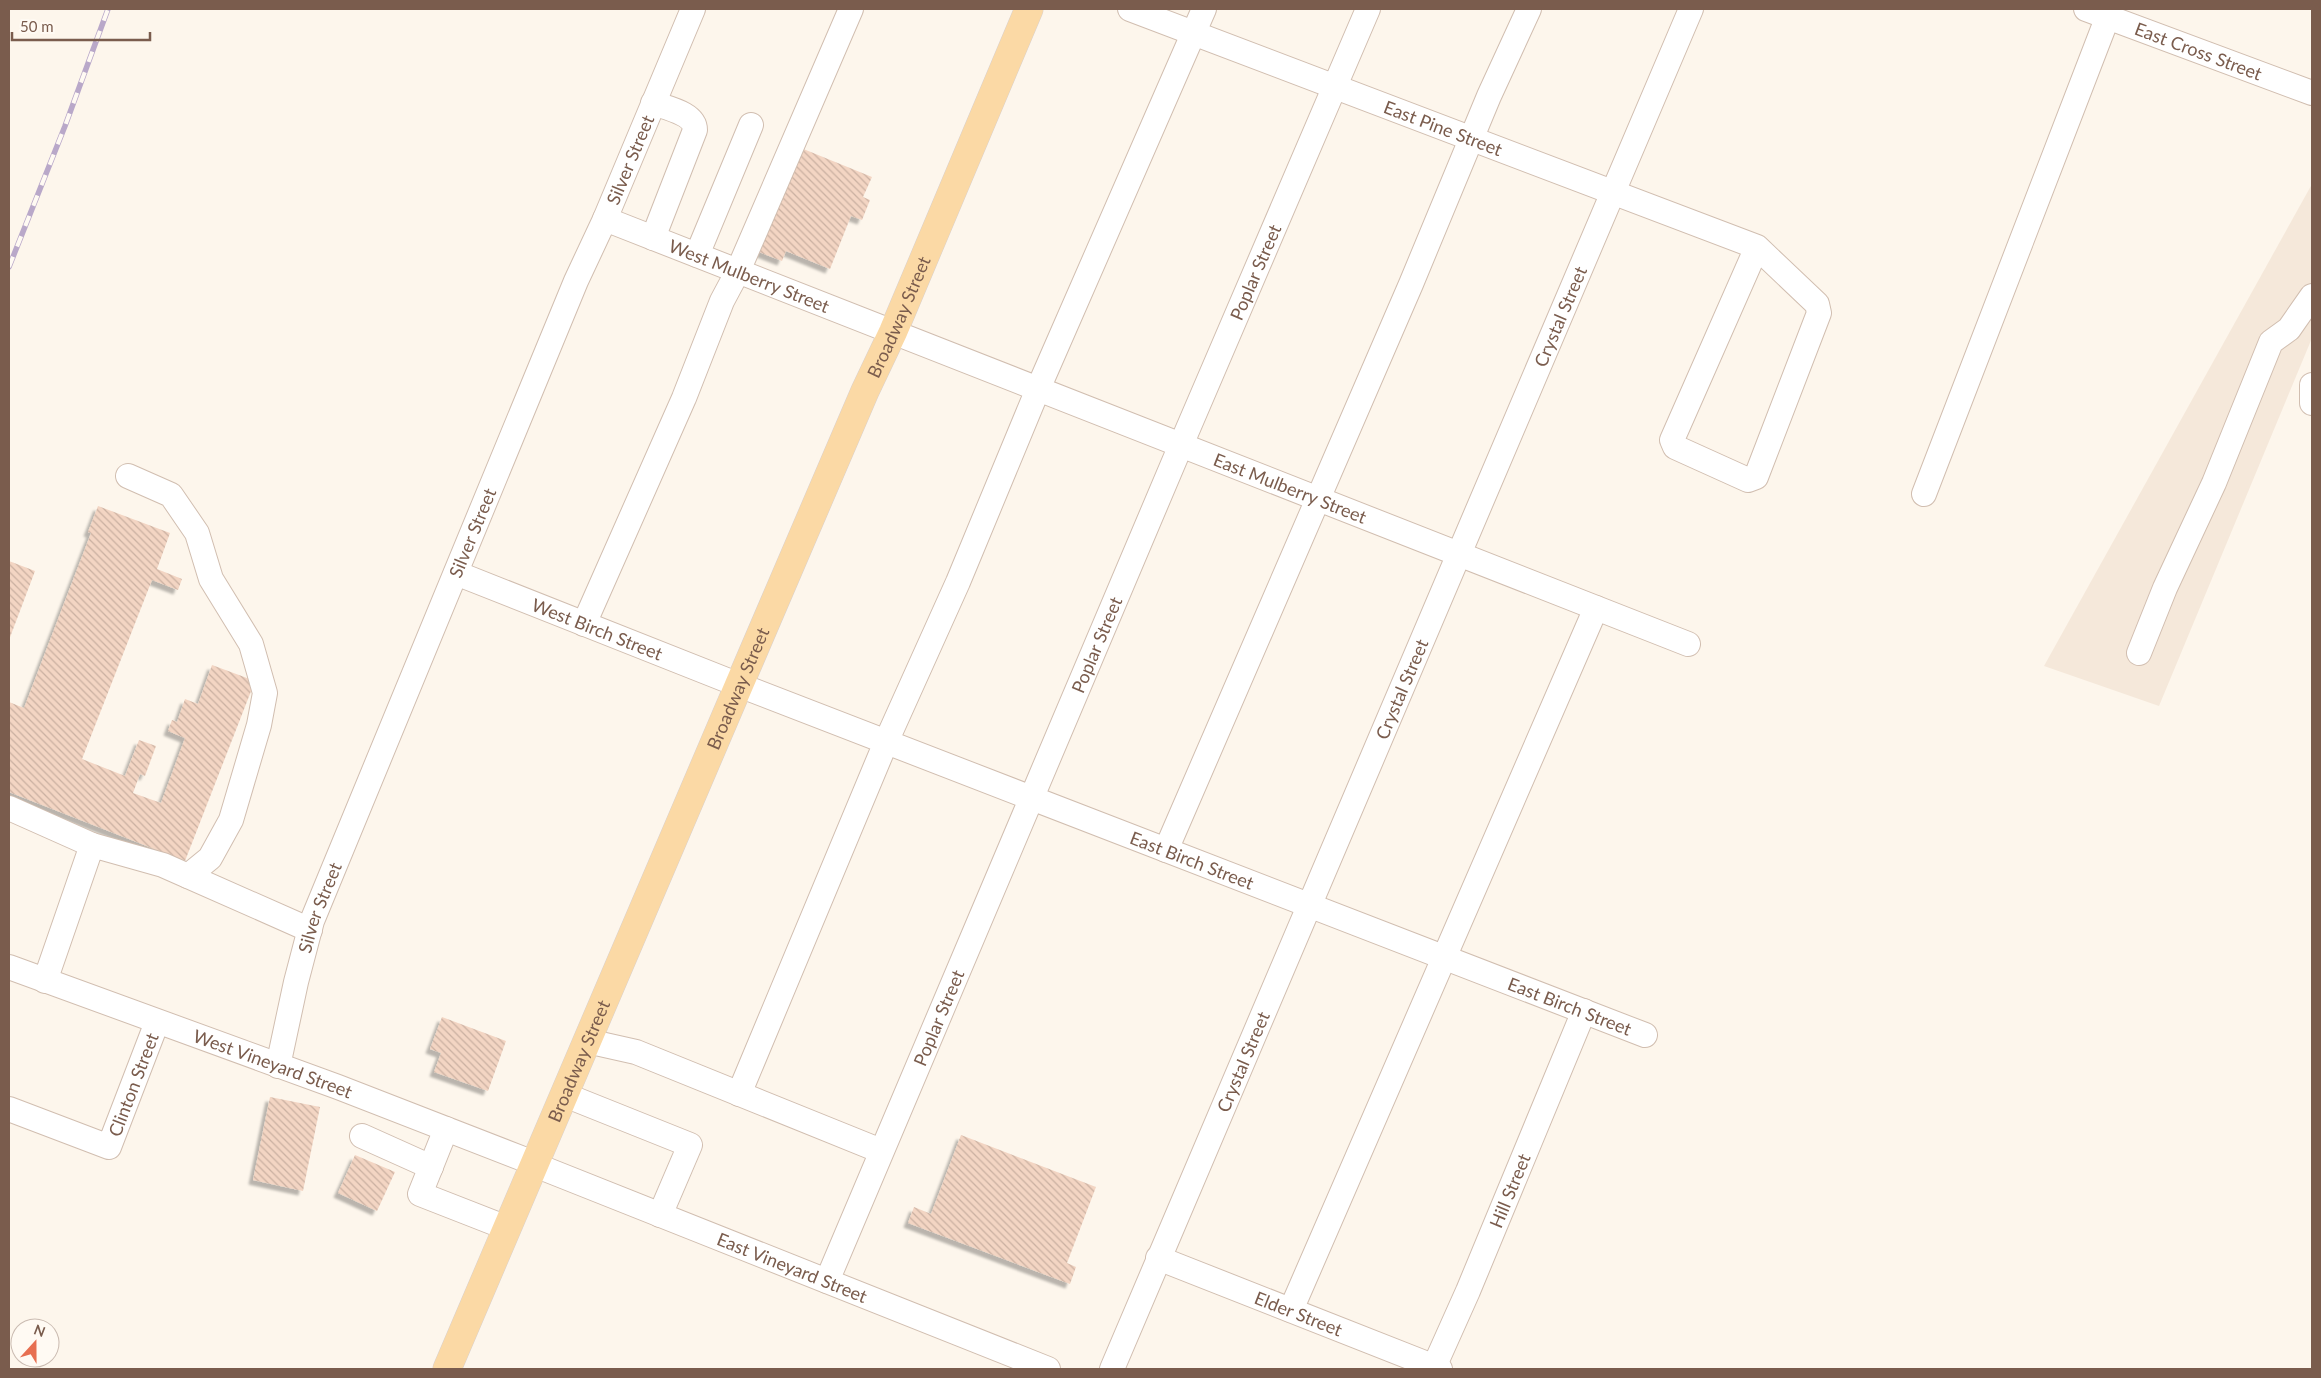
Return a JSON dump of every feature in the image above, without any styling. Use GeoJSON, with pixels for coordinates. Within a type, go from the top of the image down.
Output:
{"type":"FeatureCollection","features":[{"type":"Feature","properties":{"kind":"main road","name":"Broadway Street"},"geometry":{"type":"LineString","coordinates":[[447,1369],[566,1095],[739,685],[893,332],[1029,9]]}},
{"type":"Feature","properties":{"kind":"street","name":"Silver Street"},"geometry":{"type":"LineString","coordinates":[[278,1066],[296,982],[310,930],[400,705],[576,281],[605,219],[694,9]]}},
{"type":"Feature","properties":{"kind":"street"},"geometry":{"type":"LineString","coordinates":[[584,624],[684,398],[722,302],[738,271],[851,9]]}},
{"type":"Feature","properties":{"kind":"street","name":"East Pine Street"},"geometry":{"type":"LineString","coordinates":[[1130,9],[1757,247]]}},
{"type":"Feature","properties":{"kind":"street"},"geometry":{"type":"LineString","coordinates":[[739,1094],[886,742],[958,582],[1038,389],[1204,9]]}},
{"type":"Feature","properties":{"kind":"street","name":"Poplar Street"},"geometry":{"type":"LineString","coordinates":[[827,1281],[1368,9]]}},
{"type":"Feature","properties":{"kind":"street"},"geometry":{"type":"LineString","coordinates":[[1166,850],[1473,139],[1489,96],[1529,9]]}},
{"type":"Feature","properties":{"kind":"street","name":"Crystal Street"},"geometry":{"type":"LineString","coordinates":[[1112,1369],[1691,9]]}},
{"type":"Feature","properties":{"kind":"street"},"geometry":{"type":"LineString","coordinates":[[1924,494],[2097,13]]}},
{"type":"Feature","properties":{"kind":"street","name":"East Cross Street"},"geometry":{"type":"LineString","coordinates":[[2097,13],[2138,17],[2312,93]]}},
{"type":"Feature","properties":{"kind":"street"},"geometry":{"type":"LineString","coordinates":[[653,103],[691,118],[696,130],[653,238]]}},
{"type":"Feature","properties":{"kind":"street"},"geometry":{"type":"LineString","coordinates":[[697,255],[751,125]]}},
{"type":"Feature","properties":{"kind":"street","name":"West Mulberry Street"},"geometry":{"type":"LineString","coordinates":[[605,219],[893,332]]}},
{"type":"Feature","properties":{"kind":"street"},"geometry":{"type":"LineString","coordinates":[[1757,247],[1817,304],[1820,313],[1756,477],[1748,480],[1675,447],[1672,440],[1757,247]]}},
{"type":"Feature","properties":{"kind":"street"},"geometry":{"type":"LineString","coordinates":[[2139,653],[2165,588],[2214,483],[2271,342],[2289,329],[2312,296]]}},
{"type":"Feature","properties":{"kind":"street","name":"East Mulberry Street"},"geometry":{"type":"LineString","coordinates":[[893,332],[1688,644]]}},
{"type":"Feature","properties":{"kind":"street"},"geometry":{"type":"LineString","coordinates":[[2312,385],[2312,403]]}},
{"type":"Feature","properties":{"kind":"street"},"geometry":{"type":"LineString","coordinates":[[128,476],[171,495],[197,533],[211,579],[251,644],[265,693],[259,725],[231,820],[210,858],[188,876]]}},
{"type":"Feature","properties":{"kind":"street","name":"West Birch Street"},"geometry":{"type":"LineString","coordinates":[[456,573],[739,685]]}},
{"type":"Feature","properties":{"kind":"street"},"geometry":{"type":"LineString","coordinates":[[1291,1310],[1596,608]]}},
{"type":"Feature","properties":{"kind":"street","name":"East Birch Street"},"geometry":{"type":"LineString","coordinates":[[739,685],[1645,1035]]}},
{"type":"Feature","properties":{"kind":"street"},"geometry":{"type":"LineString","coordinates":[[9,808],[92,844],[163,865],[310,930]]}},
{"type":"Feature","properties":{"kind":"street"},"geometry":{"type":"LineString","coordinates":[[45,981],[92,844]]}},
{"type":"Feature","properties":{"kind":"street","name":"West Vineyard Street"},"geometry":{"type":"LineString","coordinates":[[9,967],[446,1129],[535,1165]]}},
{"type":"Feature","properties":{"kind":"street","name":"Hill Street"},"geometry":{"type":"LineString","coordinates":[[1437,1368],[1584,1011]]}},
{"type":"Feature","properties":{"kind":"street","name":"Clinton Street"},"geometry":{"type":"LineString","coordinates":[[9,1109],[109,1147],[157,1022]]}},
{"type":"Feature","properties":{"kind":"street"},"geometry":{"type":"LineString","coordinates":[[588,1041],[636,1052],[881,1151]]}},
{"type":"Feature","properties":{"kind":"street"},"geometry":{"type":"LineString","coordinates":[[566,1095],[690,1145],[660,1215]]}},
{"type":"Feature","properties":{"kind":"street"},"geometry":{"type":"LineString","coordinates":[[446,1129],[420,1194],[507,1228]]}},
{"type":"Feature","properties":{"kind":"street"},"geometry":{"type":"LineString","coordinates":[[362,1136],[431,1167]]}},
{"type":"Feature","properties":{"kind":"street","name":"East Vineyard Street"},"geometry":{"type":"LineString","coordinates":[[535,1165],[1048,1369]]}},
{"type":"Feature","properties":{"kind":"street","name":"Elder Street"},"geometry":{"type":"LineString","coordinates":[[1158,1258],[1437,1368]]}},
{"type":"Feature","properties":{"kind":"shaded area"},"geometry":{"type":"Polygon","coordinates":[[[2312,184],[2312,338],[2159,706],[2044,666],[2312,184]]]}},
{"type":"Feature","properties":{"kind":"building"},"geometry":{"type":"Polygon","coordinates":[[[796,146],[872,177],[863,197],[870,200],[862,220],[851,216],[830,269],[786,251],[782,261],[754,250],[796,146]]]}},
{"type":"Feature","properties":{"kind":"building"},"geometry":{"type":"Polygon","coordinates":[[[98,506],[170,533],[157,569],[182,579],[178,590],[152,580],[82,759],[125,776],[139,740],[156,746],[145,776],[140,774],[133,793],[161,803],[185,738],[168,731],[172,720],[177,722],[185,699],[198,704],[212,665],[255,681],[185,861],[9,792],[9,702],[24,708],[91,533],[88,532],[98,506]]]}},
{"type":"Feature","properties":{"kind":"building"},"geometry":{"type":"Polygon","coordinates":[[[9,561],[35,571],[9,640],[9,561]]]}},
{"type":"Feature","properties":{"kind":"building"},"geometry":{"type":"Polygon","coordinates":[[[442,1017],[506,1041],[488,1091],[434,1072],[441,1053],[430,1049],[442,1017]]]}},
{"type":"Feature","properties":{"kind":"building"},"geometry":{"type":"Polygon","coordinates":[[[270,1097],[320,1107],[303,1191],[253,1180],[270,1097]]]}},
{"type":"Feature","properties":{"kind":"building"},"geometry":{"type":"Polygon","coordinates":[[[961,1135],[1096,1187],[1067,1263],[1076,1267],[1070,1284],[908,1223],[914,1207],[931,1214],[961,1135]]]}},
{"type":"Feature","properties":{"kind":"building"},"geometry":{"type":"Polygon","coordinates":[[[355,1155],[395,1172],[377,1211],[338,1193],[355,1155]]]}},
{"type":"Feature","properties":{"kind":"railway"},"geometry":{"type":"LineString","coordinates":[[9,267],[65,126],[108,9]]}}]}
